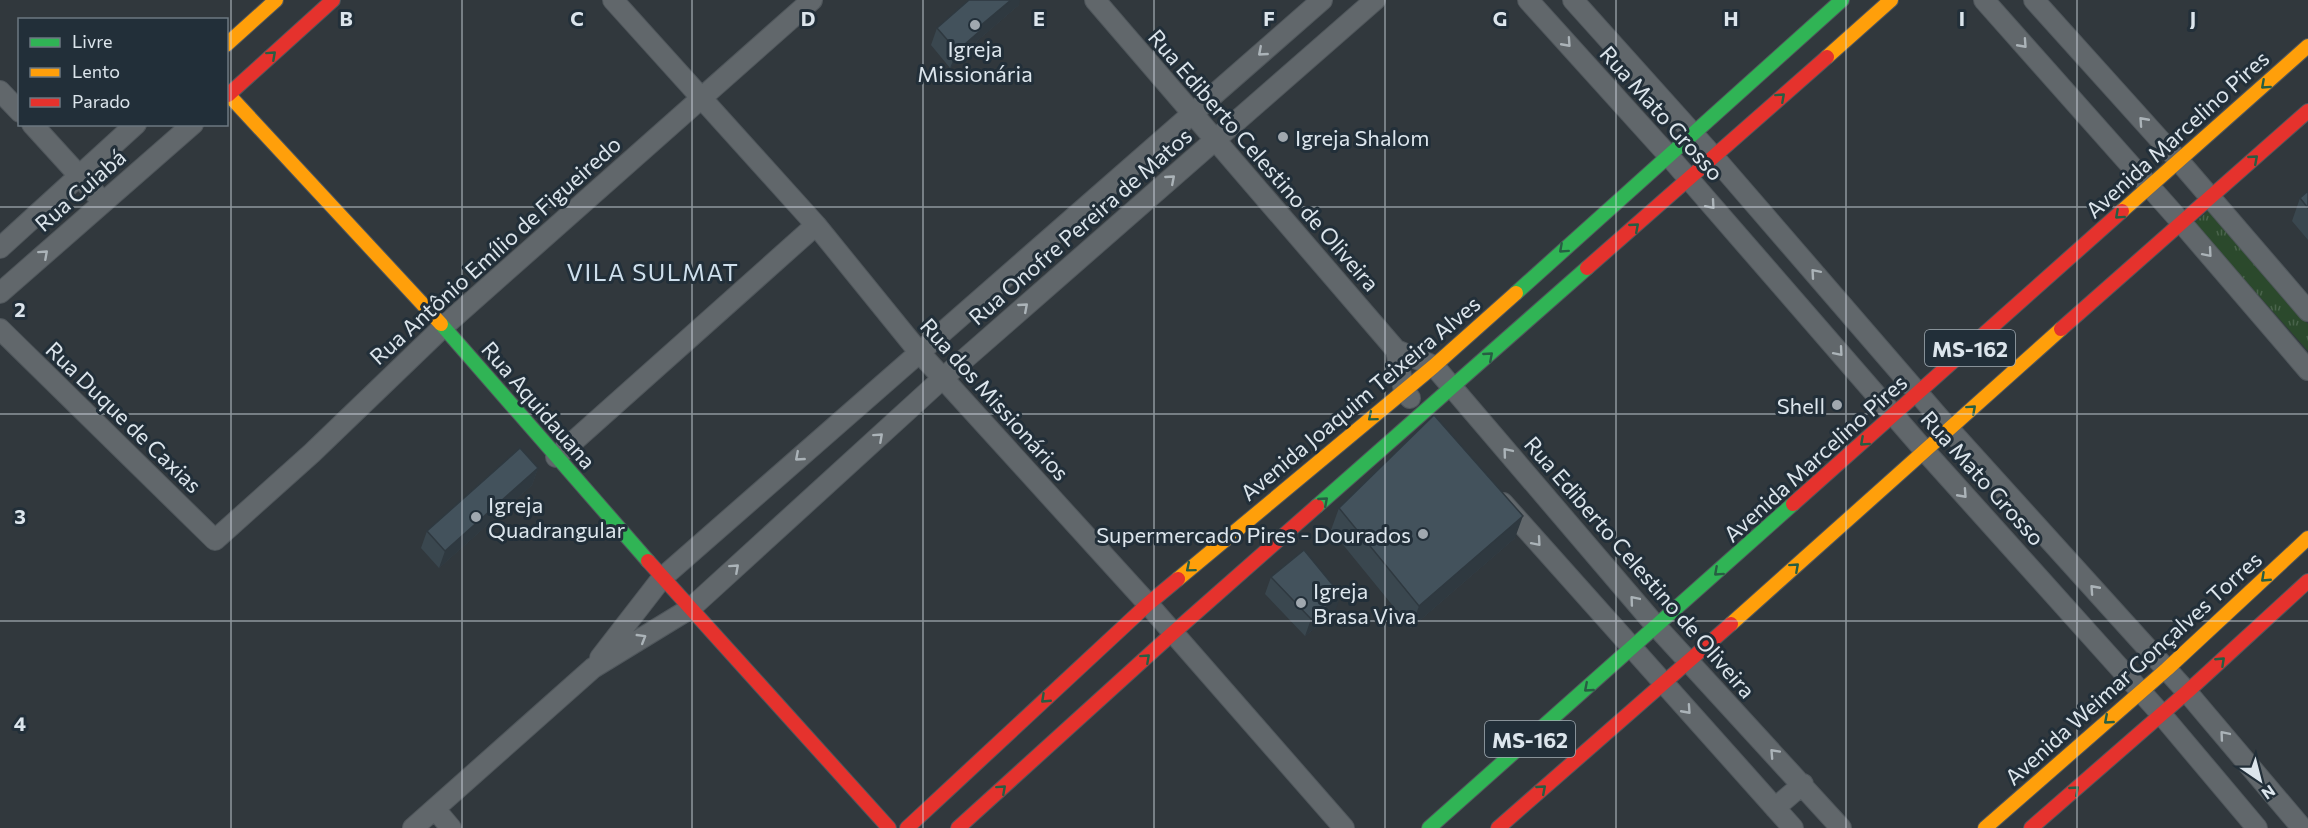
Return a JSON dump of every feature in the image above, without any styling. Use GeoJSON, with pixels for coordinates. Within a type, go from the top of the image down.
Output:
{"type":"FeatureCollection","features":[{"type":"Feature","properties":{"kind":"main road"},"geometry":{"type":"LineString","coordinates":[[228,43],[276,0]]}},
{"type":"Feature","properties":{"kind":"main road"},"geometry":{"type":"LineString","coordinates":[[228,93],[333,0]]}},
{"type":"Feature","properties":{"kind":"main road","name":"Avenida Joaquim Teixeira Alves"},"geometry":{"type":"LineString","coordinates":[[907,828],[1148,604],[1434,366],[1842,0]]}},
{"type":"Feature","properties":{"kind":"main road"},"geometry":{"type":"LineString","coordinates":[[958,828],[1173,633],[1428,418],[1452,388],[1891,0]]}},
{"type":"Feature","properties":{"kind":"main road","name":"Avenida Marcelino Pires"},"geometry":{"type":"LineString","coordinates":[[1429,828],[2308,45]]}},
{"type":"Feature","properties":{"kind":"main road","name":"Rua Aquidauana"},"geometry":{"type":"LineString","coordinates":[[228,95],[443,327],[662,578],[889,828]]}},
{"type":"Feature","properties":{"kind":"main road","name":"MS-162"},"geometry":{"type":"LineString","coordinates":[[1498,828],[1689,662],[1924,450],[2308,111]]}},
{"type":"Feature","properties":{"kind":"main road","name":"Avenida Weimar Gonçalves Torres"},"geometry":{"type":"LineString","coordinates":[[1985,828],[2167,669],[2308,538]]}},
{"type":"Feature","properties":{"kind":"main road"},"geometry":{"type":"LineString","coordinates":[[2031,828],[2187,692],[2308,581]]}},
{"type":"Feature","properties":{"kind":"street","name":"Rua dos Missionários"},"geometry":{"type":"LineString","coordinates":[[613,0],[816,225],[919,352],[1148,604],[1344,828]]}},
{"type":"Feature","properties":{"kind":"street","name":"Rua Antônio Emílio de Figueiredo"},"geometry":{"type":"LineString","coordinates":[[214,540],[312,453],[443,327],[812,0]]}},
{"type":"Feature","properties":{"kind":"street","name":"Rua Ediberto Celestino de Oliveira"},"geometry":{"type":"LineString","coordinates":[[1095,0],[1396,350],[1434,366],[1656,626],[1841,828]]}},
{"type":"Feature","properties":{"kind":"street","name":"Rua Onofre Pereira de Matos"},"geometry":{"type":"LineString","coordinates":[[593,668],[662,578],[1322,0]]}},
{"type":"Feature","properties":{"kind":"street","name":"Rua Onofre Pereira de Matos"},"geometry":{"type":"LineString","coordinates":[[413,828],[593,668],[691,608],[943,378],[1375,0]]}},
{"type":"Feature","properties":{"kind":"street","name":"Rua Mato Grosso"},"geometry":{"type":"LineString","coordinates":[[1528,0],[1668,155],[1924,450],[2161,714],[2256,828]]}},
{"type":"Feature","properties":{"kind":"street","name":"Rua Mato Grosso"},"geometry":{"type":"LineString","coordinates":[[1573,0],[1714,157],[1949,429],[2167,669],[2302,828]]}},
{"type":"Feature","properties":{"kind":"street"},"geometry":{"type":"LineString","coordinates":[[1984,0],[2181,222],[2308,370]]}},
{"type":"Feature","properties":{"kind":"street"},"geometry":{"type":"LineString","coordinates":[[2034,0],[2179,161],[2308,311]]}},
{"type":"Feature","properties":{"kind":"street"},"geometry":{"type":"LineString","coordinates":[[0,91],[18,110]]}},
{"type":"Feature","properties":{"kind":"street"},"geometry":{"type":"LineString","coordinates":[[34,126],[103,202]]}},
{"type":"Feature","properties":{"kind":"street","name":"Rua Cuiabá"},"geometry":{"type":"LineString","coordinates":[[0,248],[134,126]]}},
{"type":"Feature","properties":{"kind":"street","name":"Rua Cuiabá"},"geometry":{"type":"LineString","coordinates":[[0,293],[191,126]]}},
{"type":"Feature","properties":{"kind":"street"},"geometry":{"type":"LineString","coordinates":[[556,457],[816,225]]}},
{"type":"Feature","properties":{"kind":"street","name":"Rua Duque de Caxias"},"geometry":{"type":"LineString","coordinates":[[0,329],[214,540]]}},
{"type":"Feature","properties":{"kind":"street","name":"Rua Ediberto Celestino de Oliveira"},"geometry":{"type":"LineString","coordinates":[[1396,350],[1404,391],[1428,418]]}},
{"type":"Feature","properties":{"kind":"street"},"geometry":{"type":"LineString","coordinates":[[1493,492],[1793,828]]}},
{"type":"Feature","properties":{"kind":"street"},"geometry":{"type":"LineString","coordinates":[[1775,808],[1803,784]]}},
{"type":"Feature","properties":{"kind":"street"},"geometry":{"type":"LineString","coordinates":[[435,810],[452,828]]}},
{"type":"Feature","properties":{"kind":"green space"},"geometry":{"type":"Polygon","coordinates":[[[2212,208],[2308,324],[2308,351],[2194,223],[2212,208]]]}},
{"type":"Feature","properties":{"kind":"building"},"geometry":{"type":"Polygon","coordinates":[[[969,0],[1011,0],[979,27],[981,30],[957,51],[937,28],[969,0]]]}},
{"type":"Feature","properties":{"kind":"building"},"geometry":{"type":"Polygon","coordinates":[[[2308,191],[2308,208],[2300,198],[2308,191]]]}},
{"type":"Feature","properties":{"kind":"building","name":"Supermercado Pires - Dourados"},"geometry":{"type":"Polygon","coordinates":[[[1434,415],[1523,516],[1419,606],[1339,508],[1434,415]]]}},
{"type":"Feature","properties":{"kind":"building"},"geometry":{"type":"Polygon","coordinates":[[[520,448],[538,468],[445,551],[427,531],[520,448]]]}},
{"type":"Feature","properties":{"kind":"building"},"geometry":{"type":"Polygon","coordinates":[[[1304,550],[1341,595],[1311,619],[1271,577],[1304,550]]]}},
{"type":"Feature","properties":{"kind":"traffic: fast"},"geometry":{"type":"LineString","coordinates":[[1516,293],[1842,0]]}},
{"type":"Feature","properties":{"kind":"traffic: fast"},"geometry":{"type":"LineString","coordinates":[[1317,506],[1587,268]]}},
{"type":"Feature","properties":{"kind":"traffic: fast"},"geometry":{"type":"LineString","coordinates":[[441,324],[648,561]]}},
{"type":"Feature","properties":{"kind":"traffic: fast"},"geometry":{"type":"LineString","coordinates":[[1429,828],[1793,504]]}},
{"type":"Feature","properties":{"kind":"traffic: slow"},"geometry":{"type":"LineString","coordinates":[[228,43],[276,0]]}},
{"type":"Feature","properties":{"kind":"traffic: slow"},"geometry":{"type":"LineString","coordinates":[[1827,57],[1891,0]]}},
{"type":"Feature","properties":{"kind":"traffic: slow"},"geometry":{"type":"LineString","coordinates":[[2122,211],[2308,46]]}},
{"type":"Feature","properties":{"kind":"traffic: slow"},"geometry":{"type":"LineString","coordinates":[[228,94],[441,324]]}},
{"type":"Feature","properties":{"kind":"traffic: slow"},"geometry":{"type":"LineString","coordinates":[[1178,579],[1434,366],[1516,293]]}},
{"type":"Feature","properties":{"kind":"traffic: slow"},"geometry":{"type":"LineString","coordinates":[[1731,624],[2061,329]]}},
{"type":"Feature","properties":{"kind":"traffic: slow"},"geometry":{"type":"LineString","coordinates":[[1985,828],[2167,669],[2308,538]]}},
{"type":"Feature","properties":{"kind":"traffic: jam"},"geometry":{"type":"LineString","coordinates":[[228,95],[333,0]]}},
{"type":"Feature","properties":{"kind":"traffic: jam"},"geometry":{"type":"LineString","coordinates":[[1587,268],[1827,57]]}},
{"type":"Feature","properties":{"kind":"traffic: jam"},"geometry":{"type":"LineString","coordinates":[[2061,329],[2308,111]]}},
{"type":"Feature","properties":{"kind":"traffic: jam"},"geometry":{"type":"LineString","coordinates":[[1793,504],[2122,211]]}},
{"type":"Feature","properties":{"kind":"traffic: jam"},"geometry":{"type":"LineString","coordinates":[[958,828],[1317,506]]}},
{"type":"Feature","properties":{"kind":"traffic: jam"},"geometry":{"type":"LineString","coordinates":[[648,561],[889,828]]}},
{"type":"Feature","properties":{"kind":"traffic: jam"},"geometry":{"type":"LineString","coordinates":[[907,828],[1148,604],[1178,579]]}},
{"type":"Feature","properties":{"kind":"traffic: jam"},"geometry":{"type":"LineString","coordinates":[[2031,828],[2187,692],[2308,581]]}},
{"type":"Feature","properties":{"kind":"traffic: jam"},"geometry":{"type":"LineString","coordinates":[[1498,828],[1731,624]]}},
{"type":"Feature","properties":{"kind":"place","name":"Igreja Missionária"},"geometry":{"type":"Point","coordinates":[975,25]}},
{"type":"Feature","properties":{"kind":"place","name":"Igreja Shalom"},"geometry":{"type":"Point","coordinates":[1283,137]}},
{"type":"Feature","properties":{"kind":"place","name":"Shell"},"geometry":{"type":"Point","coordinates":[1837,405]}},
{"type":"Feature","properties":{"kind":"place","name":"Igreja Quadrangular"},"geometry":{"type":"Point","coordinates":[476,517]}},
{"type":"Feature","properties":{"kind":"place","name":"Supermercado Pires - Dourados"},"geometry":{"type":"Point","coordinates":[1423,534]}},
{"type":"Feature","properties":{"kind":"place","name":"Igreja Brasa Viva"},"geometry":{"type":"Point","coordinates":[1301,603]}},
{"type":"Feature","properties":{"kind":"district","name":"VILA SULMAT"},"geometry":{"type":"Point","coordinates":[653,271]}}]}
